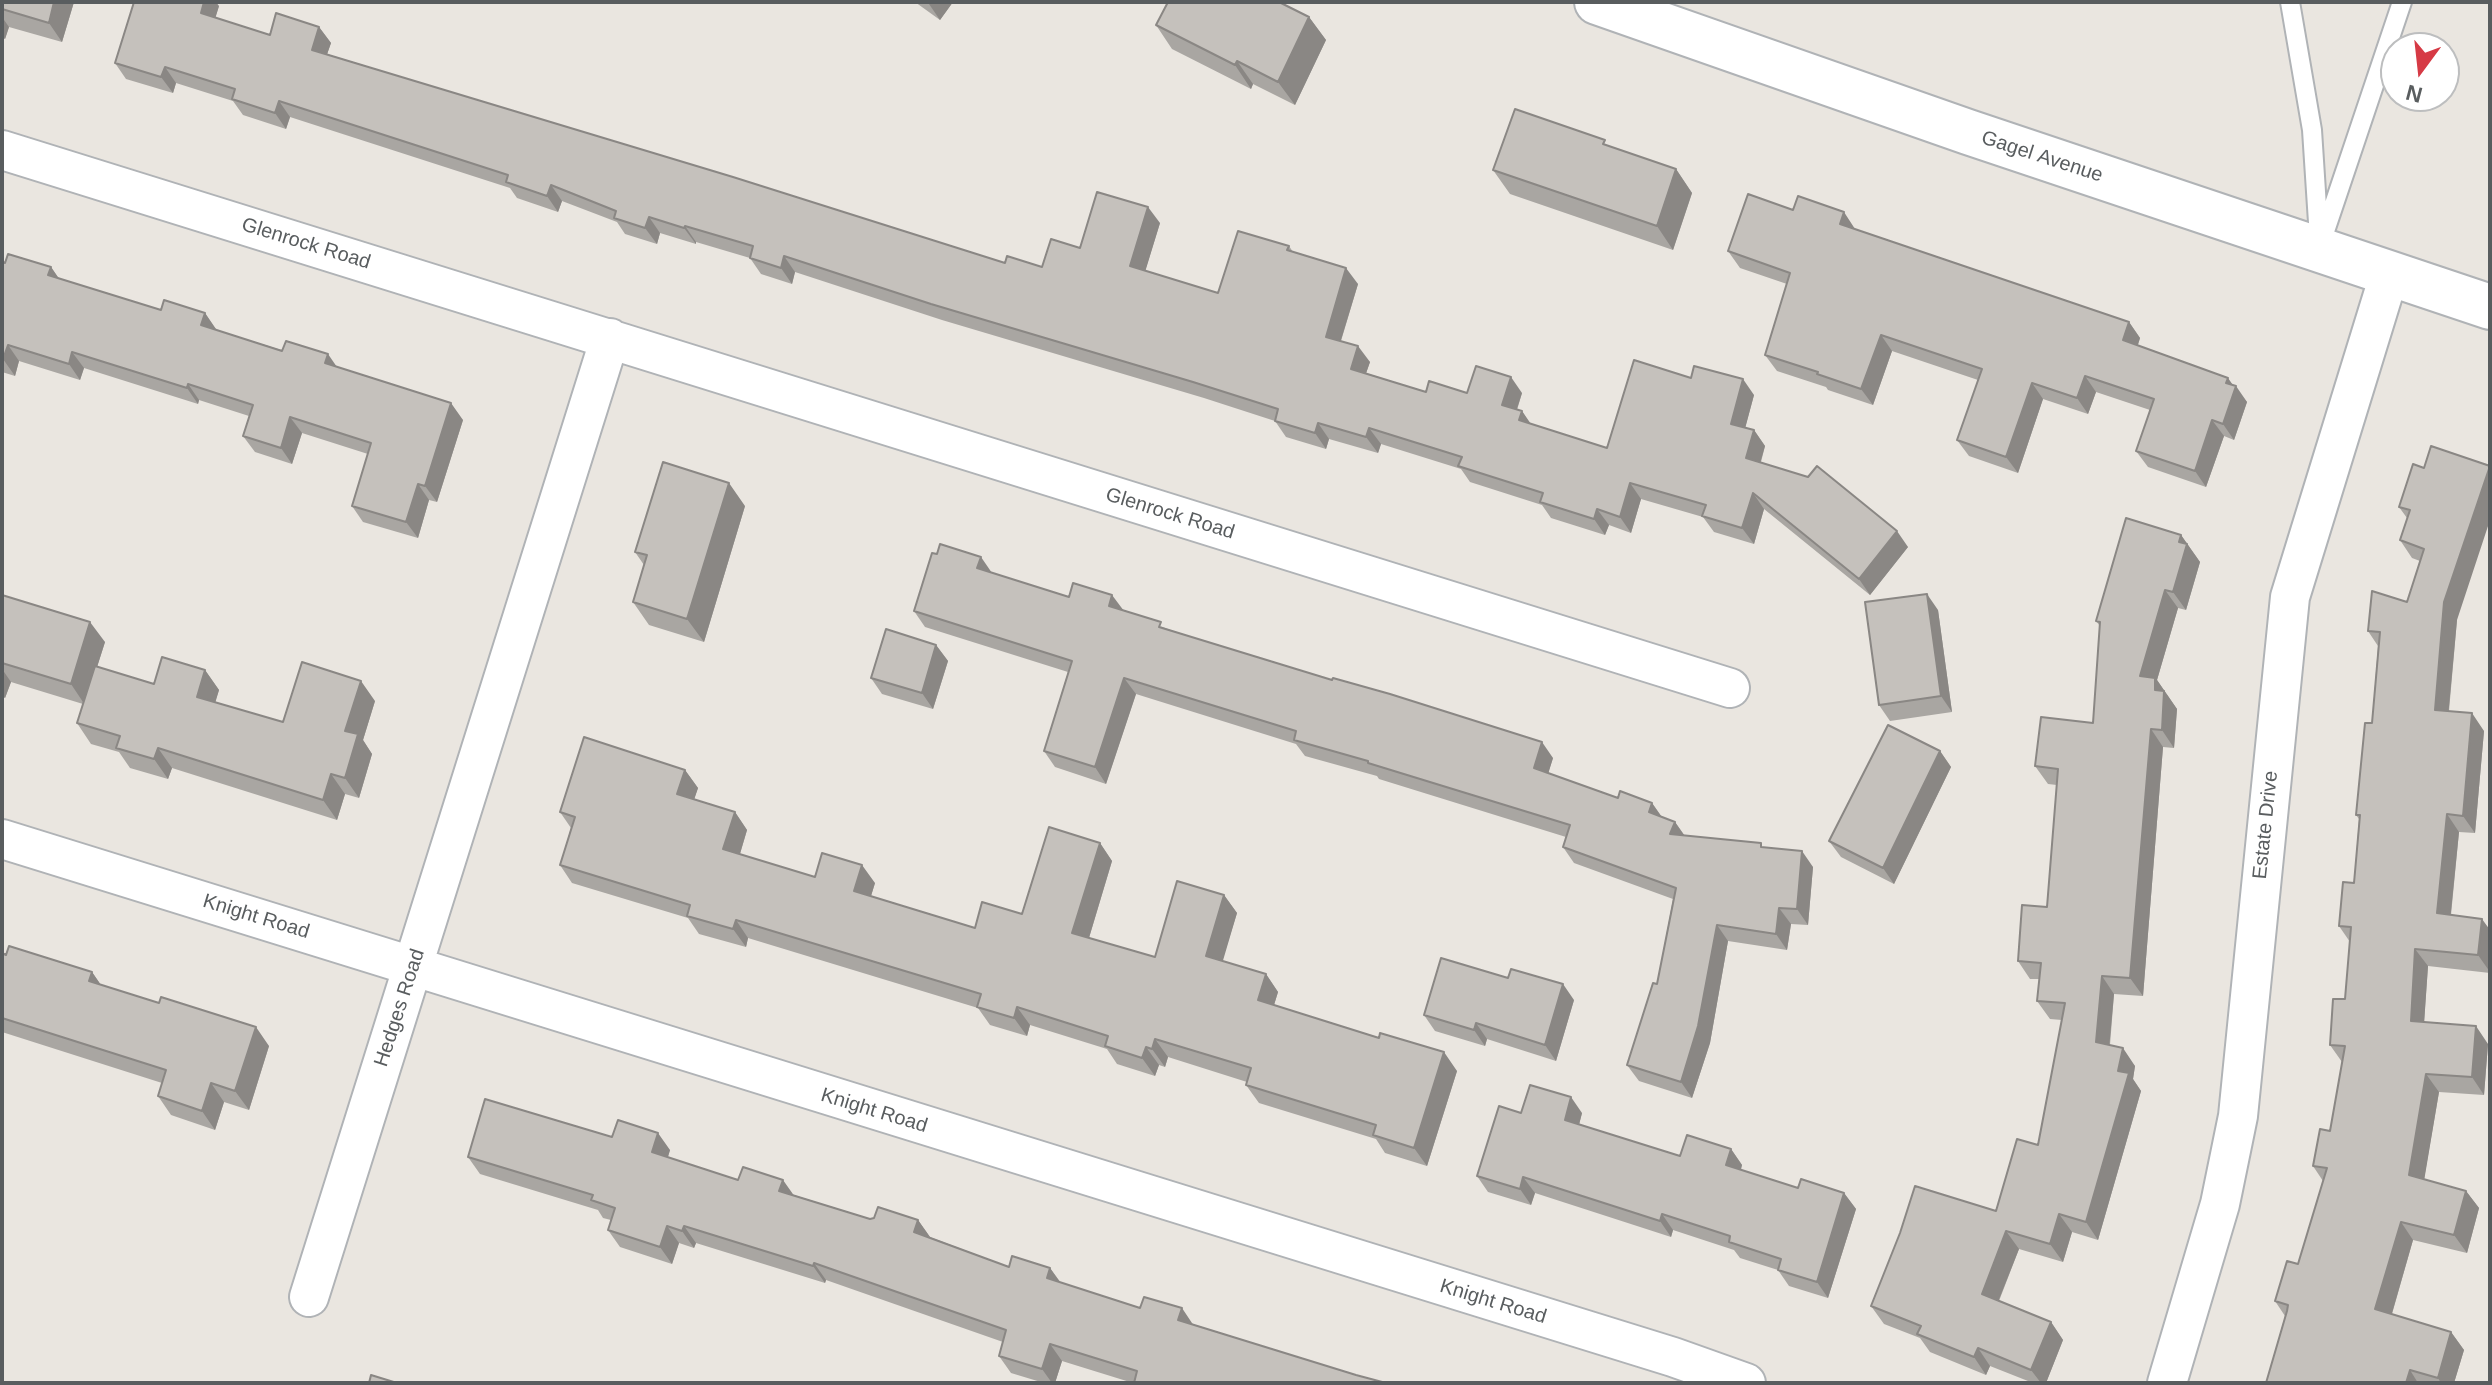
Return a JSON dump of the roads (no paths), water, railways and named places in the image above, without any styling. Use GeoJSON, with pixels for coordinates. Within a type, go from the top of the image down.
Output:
{"type":"FeatureCollection","features":[{"type":"Feature","properties":{"kind":"street","name":"Gagel Avenue"},"geometry":{"type":"LineString","coordinates":[[1597,2],[1968,132],[2490,307]]}},
{"type":"Feature","properties":{"kind":"street","name":"Glenrock Road"},"geometry":{"type":"LineString","coordinates":[[2,150],[1730,688]]}},
{"type":"Feature","properties":{"kind":"street","name":"Estate Drive"},"geometry":{"type":"LineString","coordinates":[[2167,1383],[2220,1204],[2238,1116],[2290,597],[2390,272]]}},
{"type":"Feature","properties":{"kind":"street","name":"Hedges Road"},"geometry":{"type":"LineString","coordinates":[[309,1297],[610,338]]}},
{"type":"Feature","properties":{"kind":"street","name":"Knight Road"},"geometry":{"type":"LineString","coordinates":[[2,839],[1673,1357],[1746,1383]]}},
{"type":"Feature","properties":{"kind":"lane"},"geometry":{"type":"LineString","coordinates":[[2290,2],[2312,130],[2319,249]]}},
{"type":"Feature","properties":{"kind":"lane"},"geometry":{"type":"LineString","coordinates":[[2319,249],[2402,2]]}}]}
